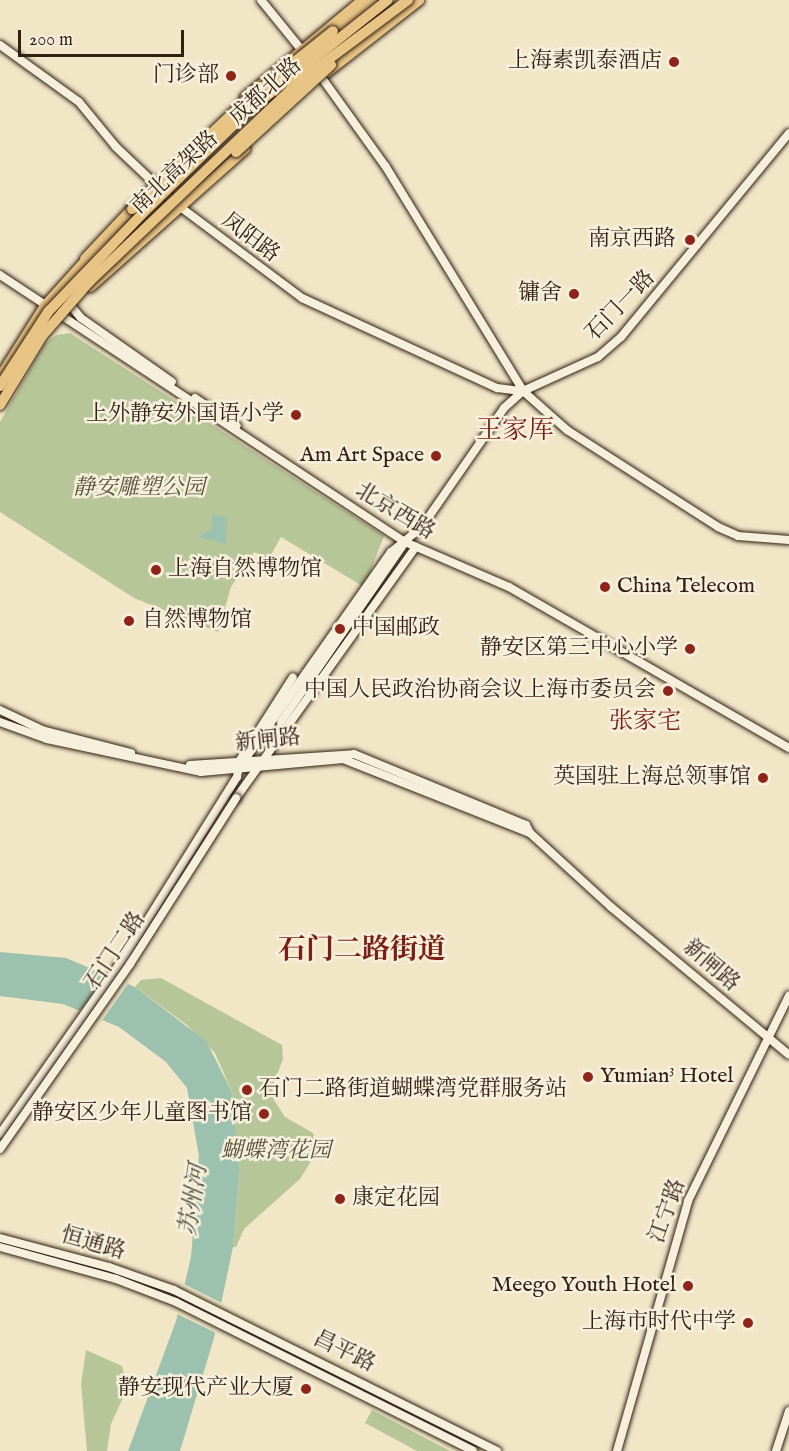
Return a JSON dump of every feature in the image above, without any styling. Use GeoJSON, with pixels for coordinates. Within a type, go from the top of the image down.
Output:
{"type":"FeatureCollection","features":[{"type":"Feature","properties":{"kind":"highway"},"geometry":{"type":"LineString","coordinates":[[85,259],[132,209],[247,97],[372,0]]}},
{"type":"Feature","properties":{"kind":"highway","name":"南北高架路"},"geometry":{"type":"LineString","coordinates":[[0,386],[64,293],[303,54],[388,0]]}},
{"type":"Feature","properties":{"kind":"highway","name":"南北高架路"},"geometry":{"type":"LineString","coordinates":[[0,405],[42,336],[70,300],[301,80],[407,0]]}},
{"type":"Feature","properties":{"kind":"highway"},"geometry":{"type":"LineString","coordinates":[[90,287],[290,100],[413,0]]}},
{"type":"Feature","properties":{"kind":"highway"},"geometry":{"type":"LineString","coordinates":[[278,74],[303,54]]}},
{"type":"Feature","properties":{"kind":"highway"},"geometry":{"type":"LineString","coordinates":[[290,100],[301,80]]}},
{"type":"Feature","properties":{"kind":"highway"},"geometry":{"type":"LineString","coordinates":[[231,128],[247,97]]}},
{"type":"Feature","properties":{"kind":"highway"},"geometry":{"type":"LineString","coordinates":[[234,144],[261,129]]}},
{"type":"Feature","properties":{"kind":"main road"},"geometry":{"type":"LineString","coordinates":[[261,0],[319,74],[386,167],[523,391],[567,430],[718,527],[738,536],[789,540]]}},
{"type":"Feature","properties":{"kind":"main road"},"geometry":{"type":"LineString","coordinates":[[0,375],[44,305],[85,259],[116,219],[157,186],[176,162],[247,97],[303,54],[361,0]]}},
{"type":"Feature","properties":{"kind":"main road","name":"成都北路"},"geometry":{"type":"LineString","coordinates":[[157,186],[177,173],[303,54],[321,46],[381,0]]}},
{"type":"Feature","properties":{"kind":"main road","name":"成都北路"},"geometry":{"type":"LineString","coordinates":[[319,74],[341,53],[407,0]]}},
{"type":"Feature","properties":{"kind":"main road"},"geometry":{"type":"LineString","coordinates":[[0,414],[63,318],[90,287],[319,74],[419,0]]}},
{"type":"Feature","properties":{"kind":"main road"},"geometry":{"type":"LineString","coordinates":[[341,53],[360,44]]}},
{"type":"Feature","properties":{"kind":"main road","name":"凤阳路"},"geometry":{"type":"LineString","coordinates":[[0,45],[79,102],[177,206],[302,298],[497,388],[523,391]]}},
{"type":"Feature","properties":{"kind":"main road"},"geometry":{"type":"LineString","coordinates":[[247,97],[260,93]]}},
{"type":"Feature","properties":{"kind":"main road","name":"石门一路"},"geometry":{"type":"LineString","coordinates":[[523,391],[598,357],[621,337],[789,133]]}},
{"type":"Feature","properties":{"kind":"main road"},"geometry":{"type":"LineString","coordinates":[[176,162],[177,173]]}},
{"type":"Feature","properties":{"kind":"main road","name":"北京西路"},"geometry":{"type":"LineString","coordinates":[[0,275],[405,542],[509,587],[789,748]]}},
{"type":"Feature","properties":{"kind":"main road"},"geometry":{"type":"LineString","coordinates":[[72,307],[81,318],[260,442],[266,451]]}},
{"type":"Feature","properties":{"kind":"main road","name":"石门二路"},"geometry":{"type":"LineString","coordinates":[[250,763],[391,552],[421,528],[504,408],[523,391]]}},
{"type":"Feature","properties":{"kind":"main road","name":"石门二路"},"geometry":{"type":"LineString","coordinates":[[357,619],[405,542]]}},
{"type":"Feature","properties":{"kind":"main road","name":"石门二路"},"geometry":{"type":"LineString","coordinates":[[0,1134],[125,956],[227,792],[357,619],[416,548]]}},
{"type":"Feature","properties":{"kind":"main road","name":"石门二路"},"geometry":{"type":"LineString","coordinates":[[0,1149],[130,964],[236,798],[250,763],[293,677]]}},
{"type":"Feature","properties":{"kind":"main road","name":"新闸路"},"geometry":{"type":"LineString","coordinates":[[0,710],[42,730],[178,764],[202,766],[343,759],[530,833],[766,1038],[789,1055]]}},
{"type":"Feature","properties":{"kind":"main road","name":"新闸路"},"geometry":{"type":"LineString","coordinates":[[0,722],[47,739],[179,769],[250,763]]}},
{"type":"Feature","properties":{"kind":"main road","name":"江宁路"},"geometry":{"type":"LineString","coordinates":[[617,1451],[656,1319],[673,1241],[766,1038],[789,996]]}},
{"type":"Feature","properties":{"kind":"main road","name":"恒通路"},"geometry":{"type":"LineString","coordinates":[[0,1238],[109,1267],[176,1292]]}},
{"type":"Feature","properties":{"kind":"main road","name":"恒通路"},"geometry":{"type":"LineString","coordinates":[[0,1247],[116,1279],[174,1301]]}},
{"type":"Feature","properties":{"kind":"main road","name":"昌平路"},"geometry":{"type":"LineString","coordinates":[[176,1292],[226,1314],[497,1451]]}},
{"type":"Feature","properties":{"kind":"main road","name":"昌平路"},"geometry":{"type":"LineString","coordinates":[[174,1301],[473,1451]]}},
{"type":"Feature","properties":{"kind":"main road"},"geometry":{"type":"LineString","coordinates":[[777,1451],[789,1412]]}},
{"type":"Feature","properties":{"kind":"green space","name":"静安雕塑公园"},"geometry":{"type":"Polygon","coordinates":[[[70,333],[384,536],[364,587],[281,537],[268,560],[254,552],[231,587],[218,632],[134,598],[0,512],[0,422],[44,345],[56,335],[70,333]]]}},
{"type":"Feature","properties":{"kind":"green space","name":"蝴蝶湾花园"},"geometry":{"type":"Polygon","coordinates":[[[161,978],[282,1045],[283,1059],[272,1088],[274,1100],[285,1117],[313,1133],[320,1147],[300,1179],[244,1229],[236,1247],[233,1247],[240,1169],[232,1092],[215,1053],[187,1025],[135,987],[141,980],[161,978]]]}},
{"type":"Feature","properties":{"kind":"green space"},"geometry":{"type":"Polygon","coordinates":[[[86,1350],[122,1366],[125,1378],[126,1391],[111,1424],[107,1451],[87,1451],[81,1384],[86,1350]]]}},
{"type":"Feature","properties":{"kind":"green space"},"geometry":{"type":"Polygon","coordinates":[[[372,1410],[450,1451],[417,1451],[365,1423],[372,1410]]]}},
{"type":"Feature","properties":{"kind":"shaded area"},"geometry":{"type":"Polygon","coordinates":[[[213,514],[227,518],[226,544],[198,537],[211,529],[213,514]]]}},
{"type":"Feature","properties":{"kind":"shaded area"},"geometry":{"type":"Polygon","coordinates":[[[0,952],[66,958],[135,987],[206,1041],[232,1092],[240,1169],[233,1247],[214,1338],[180,1451],[128,1451],[176,1321],[191,1257],[199,1156],[187,1088],[166,1062],[119,1027],[63,1004],[0,996],[0,952]]]}},
{"type":"Feature","properties":{"kind":"pier"},"geometry":{"type":"Polygon","coordinates":[[[109,971],[130,981],[101,1022],[79,1012],[109,971]]]}},
{"type":"Feature","properties":{"kind":"pier"},"geometry":{"type":"Polygon","coordinates":[[[182,1283],[224,1304],[218,1334],[175,1313],[182,1283]]]}},
{"type":"Feature","properties":{"kind":"place","name":"上海素凯泰酒店"},"geometry":{"type":"Point","coordinates":[674,62]}},
{"type":"Feature","properties":{"kind":"place","name":"门诊部"},"geometry":{"type":"Point","coordinates":[231,76]}},
{"type":"Feature","properties":{"kind":"place","name":"南京西路"},"geometry":{"type":"Point","coordinates":[690,240]}},
{"type":"Feature","properties":{"kind":"place","name":"镛舍"},"geometry":{"type":"Point","coordinates":[574,294]}},
{"type":"Feature","properties":{"kind":"place","name":"上外静安外国语小学"},"geometry":{"type":"Point","coordinates":[296,415]}},
{"type":"Feature","properties":{"kind":"place","name":"Am Art Space"},"geometry":{"type":"Point","coordinates":[436,456]}},
{"type":"Feature","properties":{"kind":"place","name":"上海自然博物馆"},"geometry":{"type":"Point","coordinates":[156,570]}},
{"type":"Feature","properties":{"kind":"place","name":"China Telecom"},"geometry":{"type":"Point","coordinates":[605,587]}},
{"type":"Feature","properties":{"kind":"place","name":"自然博物馆"},"geometry":{"type":"Point","coordinates":[129,621]}},
{"type":"Feature","properties":{"kind":"place","name":"中国邮政"},"geometry":{"type":"Point","coordinates":[340,629]}},
{"type":"Feature","properties":{"kind":"place","name":"静安区第三中心小学"},"geometry":{"type":"Point","coordinates":[690,649]}},
{"type":"Feature","properties":{"kind":"place","name":"中国人民政治协商会议上海市委员会"},"geometry":{"type":"Point","coordinates":[668,691]}},
{"type":"Feature","properties":{"kind":"place","name":"英国驻上海总领事馆"},"geometry":{"type":"Point","coordinates":[763,778]}},
{"type":"Feature","properties":{"kind":"place","name":"Yumian³ Hotel"},"geometry":{"type":"Point","coordinates":[588,1077]}},
{"type":"Feature","properties":{"kind":"place","name":"石门二路街道蝴蝶湾党群服务站"},"geometry":{"type":"Point","coordinates":[247,1090]}},
{"type":"Feature","properties":{"kind":"place","name":"静安区少年儿童图书馆"},"geometry":{"type":"Point","coordinates":[264,1114]}},
{"type":"Feature","properties":{"kind":"place","name":"康定花园"},"geometry":{"type":"Point","coordinates":[340,1199]}},
{"type":"Feature","properties":{"kind":"place","name":"Meego Youth Hotel"},"geometry":{"type":"Point","coordinates":[688,1286]}},
{"type":"Feature","properties":{"kind":"place","name":"上海市时代中学"},"geometry":{"type":"Point","coordinates":[748,1323]}},
{"type":"Feature","properties":{"kind":"place","name":"静安现代产业大厦"},"geometry":{"type":"Point","coordinates":[306,1389]}},
{"type":"Feature","properties":{"kind":"district","name":"王家厍"},"geometry":{"type":"Point","coordinates":[515,431]}},
{"type":"Feature","properties":{"kind":"district","name":"张家宅"},"geometry":{"type":"Point","coordinates":[645,722]}},
{"type":"Feature","properties":{"kind":"district","name":"石门二路街道"},"geometry":{"type":"Point","coordinates":[362,951]}},
{"type":"Feature","properties":{"kind":"water label","name":"苏州河"},"geometry":{"type":"Point","coordinates":[194,1200]}}]}
